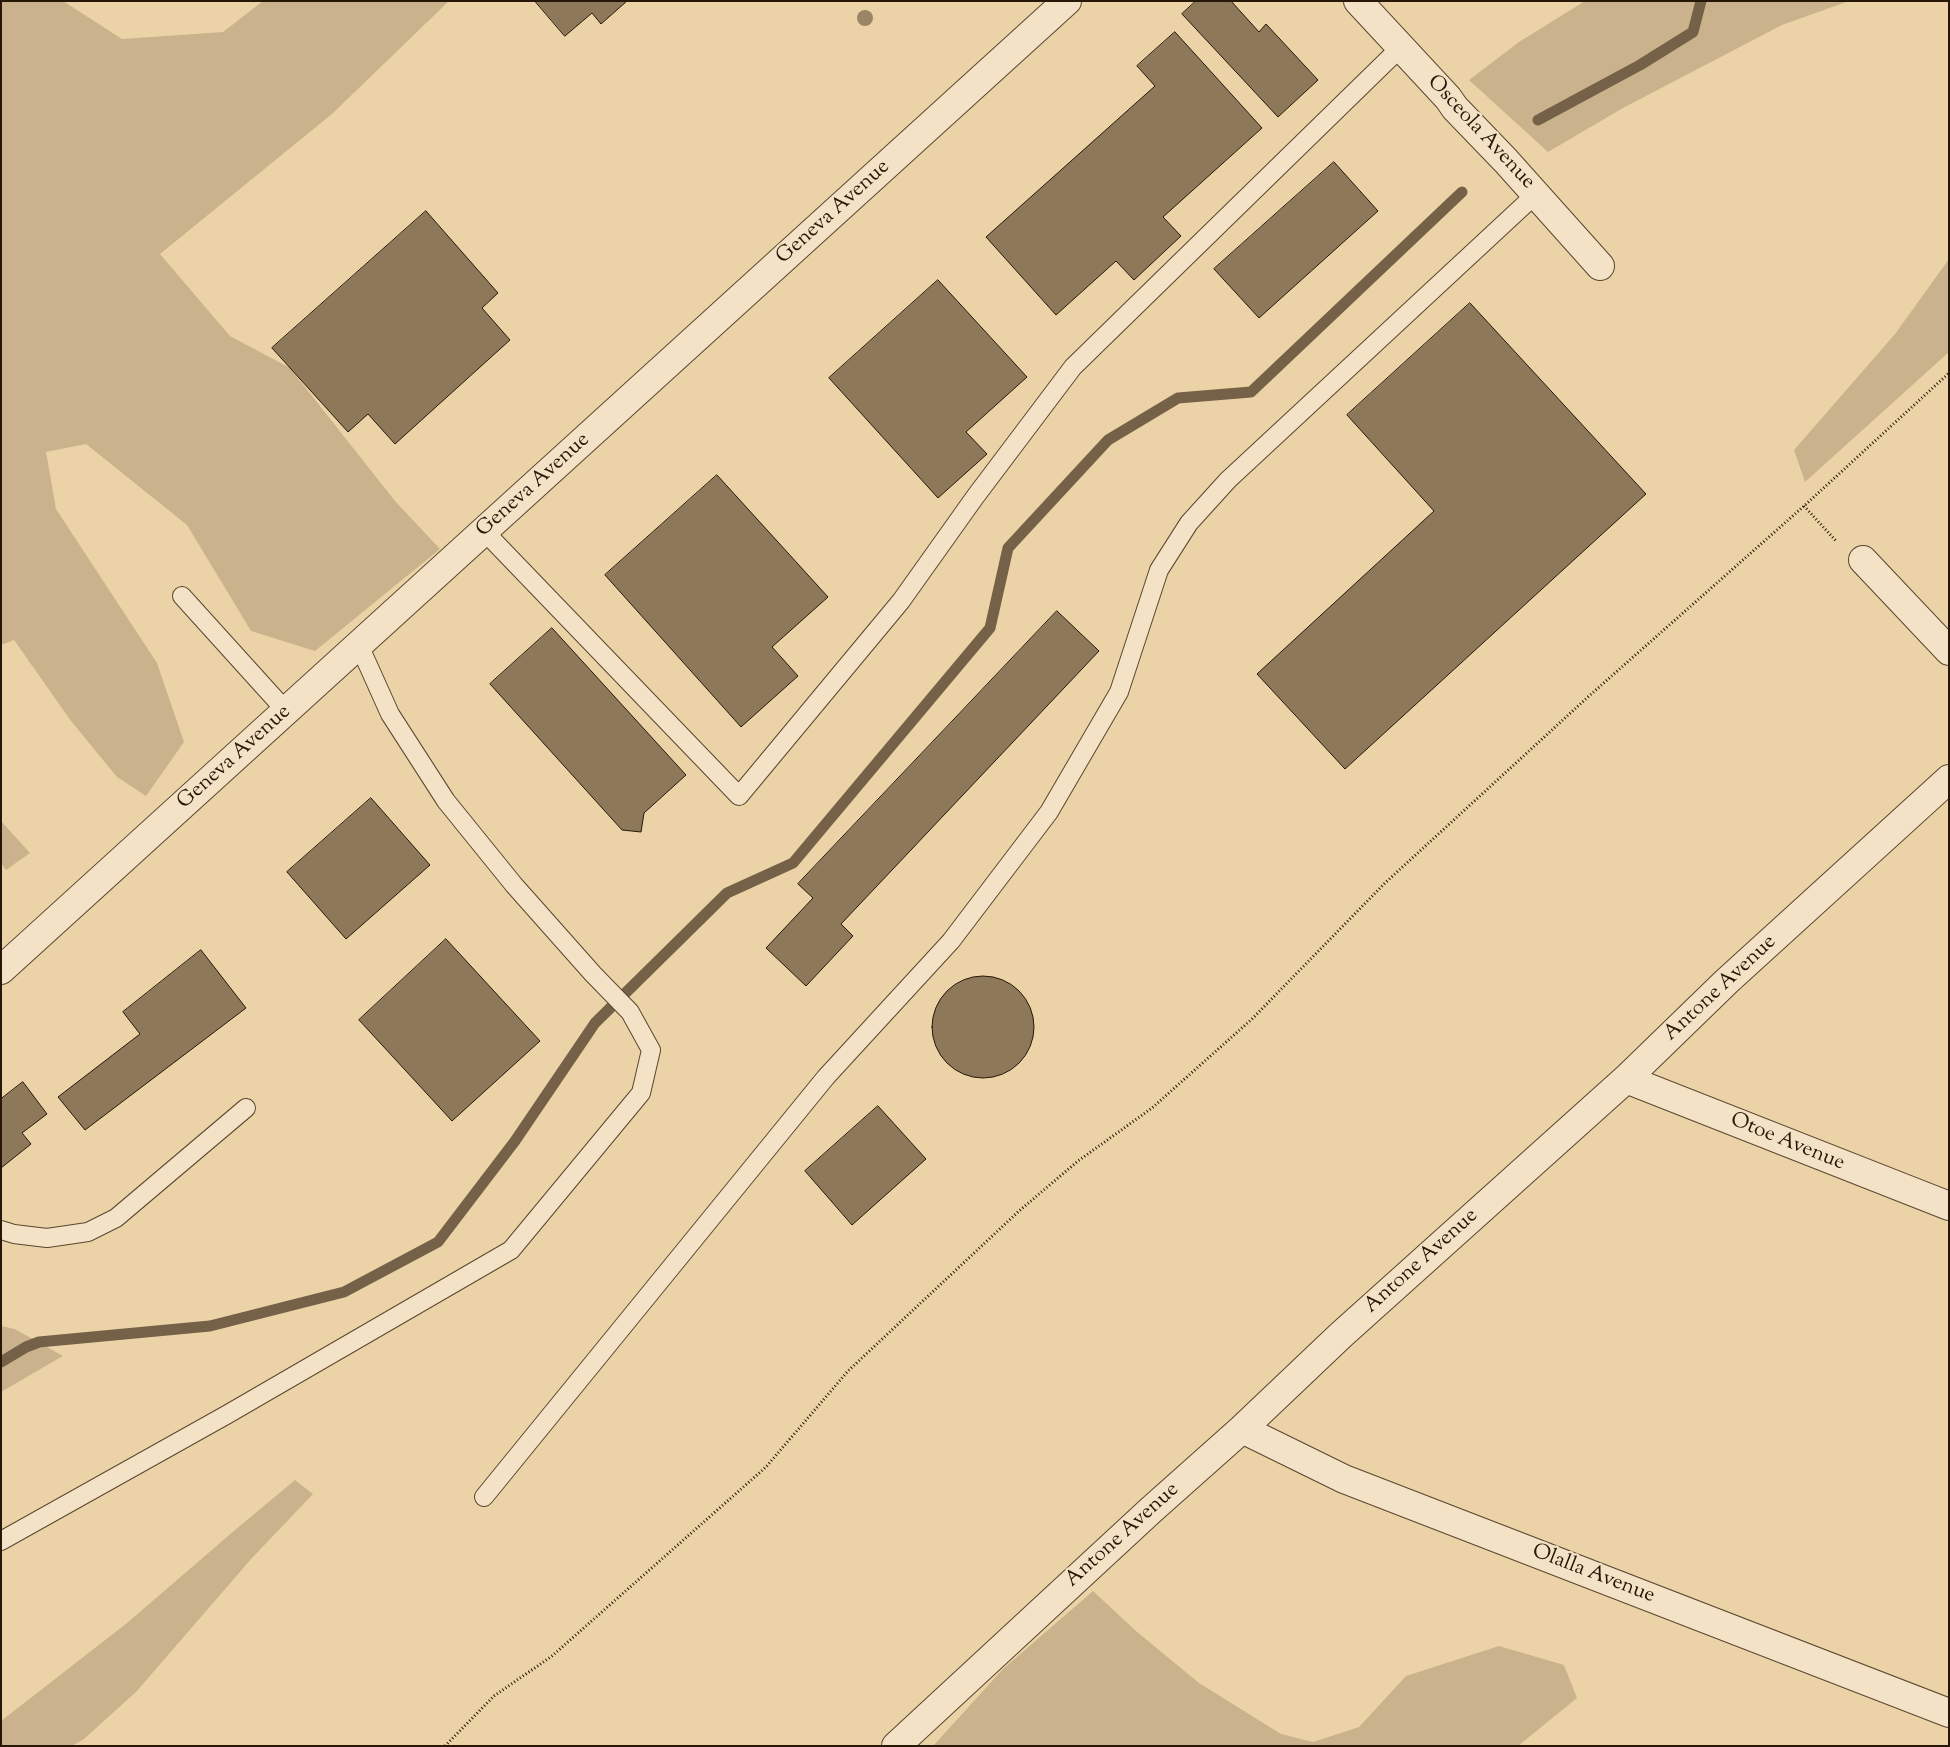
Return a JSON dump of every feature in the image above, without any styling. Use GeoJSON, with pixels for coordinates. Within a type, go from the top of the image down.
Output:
{"type":"FeatureCollection","features":[{"type":"Feature","properties":{"kind":"street","name":"Geneva Avenue"},"geometry":{"type":"LineString","coordinates":[[1,970],[1068,1]]}},
{"type":"Feature","properties":{"kind":"street","name":"Osceola Avenue"},"geometry":{"type":"LineString","coordinates":[[1358,1],[1600,266]]}},
{"type":"Feature","properties":{"kind":"street"},"geometry":{"type":"LineString","coordinates":[[1863,560],[1949,651]]}},
{"type":"Feature","properties":{"kind":"street","name":"Antone Avenue"},"geometry":{"type":"LineString","coordinates":[[896,1746],[1143,1516],[1242,1429],[1341,1335],[1626,1079],[1727,981],[1949,779]]}},
{"type":"Feature","properties":{"kind":"street","name":"Otoe Avenue"},"geometry":{"type":"LineString","coordinates":[[1626,1079],[1949,1206]]}},
{"type":"Feature","properties":{"kind":"street","name":"Olalla Avenue"},"geometry":{"type":"LineString","coordinates":[[1242,1429],[1344,1479],[1949,1712]]}},
{"type":"Feature","properties":{"kind":"lane"},"geometry":{"type":"LineString","coordinates":[[484,531],[739,796],[901,602],[975,497],[1073,367],[1401,47]]}},
{"type":"Feature","properties":{"kind":"lane"},"geometry":{"type":"LineString","coordinates":[[484,1497],[826,1076],[952,941],[1049,812],[1119,692],[1159,570],[1189,523],[1228,480],[1536,194]]}},
{"type":"Feature","properties":{"kind":"lane"},"geometry":{"type":"LineString","coordinates":[[182,596],[286,711]]}},
{"type":"Feature","properties":{"kind":"lane"},"geometry":{"type":"LineString","coordinates":[[1,1541],[228,1414],[511,1250],[641,1093],[651,1050],[630,1012],[593,974],[514,885],[446,801],[390,714],[359,645]]}},
{"type":"Feature","properties":{"kind":"lane"},"geometry":{"type":"LineString","coordinates":[[1,1230],[14,1234],[47,1238],[88,1232],[116,1218],[246,1108]]}},
{"type":"Feature","properties":{"kind":"path"},"geometry":{"type":"LineString","coordinates":[[445,1746],[494,1696],[552,1656],[766,1467],[848,1371],[1019,1211],[1078,1161],[1152,1108],[1252,1020],[1385,883],[1589,696],[1804,506],[1949,373]]}},
{"type":"Feature","properties":{"kind":"path"},"geometry":{"type":"LineString","coordinates":[[1804,506],[1854,560],[1863,560]]}},
{"type":"Feature","properties":{"kind":"shaded area"},"geometry":{"type":"Polygon","coordinates":[[[1,1],[63,1],[122,39],[223,32],[263,1],[449,1],[332,114],[160,254],[230,336],[290,368],[395,501],[440,549],[315,651],[251,631],[187,525],[86,444],[46,452],[56,509],[157,663],[184,742],[146,796],[117,777],[71,721],[14,640],[1,645],[1,1]]]}},
{"type":"Feature","properties":{"kind":"shaded area"},"geometry":{"type":"Polygon","coordinates":[[[1585,1],[1849,1],[1782,25],[1623,108],[1548,152],[1469,80],[1519,42],[1585,1]]]}},
{"type":"Feature","properties":{"kind":"shaded area"},"geometry":{"type":"Polygon","coordinates":[[[1949,259],[1949,352],[1805,482],[1794,450],[1895,334],[1949,259]]]}},
{"type":"Feature","properties":{"kind":"shaded area"},"geometry":{"type":"Polygon","coordinates":[[[1,821],[30,853],[6,870],[1,863],[1,821]]]}},
{"type":"Feature","properties":{"kind":"shaded area"},"geometry":{"type":"Polygon","coordinates":[[[1,1326],[15,1329],[63,1356],[1,1392],[1,1326]]]}},
{"type":"Feature","properties":{"kind":"shaded area"},"geometry":{"type":"Polygon","coordinates":[[[295,1480],[313,1494],[252,1558],[136,1692],[84,1739],[72,1746],[1,1746],[1,1721],[127,1623],[295,1480]]]}},
{"type":"Feature","properties":{"kind":"shaded area"},"geometry":{"type":"Polygon","coordinates":[[[1093,1591],[1136,1631],[1199,1683],[1281,1734],[1313,1742],[1359,1727],[1406,1676],[1499,1646],[1564,1665],[1577,1698],[1518,1746],[933,1746],[1003,1669],[1093,1591]]]}},
{"type":"Feature","properties":{"kind":"building"},"geometry":{"type":"Polygon","coordinates":[[[535,1],[627,1],[601,24],[592,13],[565,36],[535,1]]]}},
{"type":"Feature","properties":{"kind":"building"},"geometry":{"type":"Polygon","coordinates":[[[1196,1],[1231,1],[1259,32],[1266,24],[1318,80],[1278,117],[1182,14],[1196,1]]]}},
{"type":"Feature","properties":{"kind":"building"},"geometry":{"type":"Polygon","coordinates":[[[1175,32],[1262,128],[1163,217],[1181,236],[1134,280],[1116,261],[1056,315],[986,237],[1155,86],[1137,66],[1175,32]]]}},
{"type":"Feature","properties":{"kind":"building"},"geometry":{"type":"Polygon","coordinates":[[[1334,162],[1378,211],[1259,318],[1214,269],[1334,162]]]}},
{"type":"Feature","properties":{"kind":"building"},"geometry":{"type":"Polygon","coordinates":[[[426,211],[498,293],[482,308],[510,340],[395,444],[368,414],[348,432],[272,348],[426,211]]]}},
{"type":"Feature","properties":{"kind":"building"},"geometry":{"type":"Polygon","coordinates":[[[938,280],[1027,377],[966,432],[987,454],[938,498],[829,378],[938,280]]]}},
{"type":"Feature","properties":{"kind":"building"},"geometry":{"type":"Polygon","coordinates":[[[1470,303],[1646,494],[1345,769],[1257,674],[1434,511],[1347,415],[1470,303]]]}},
{"type":"Feature","properties":{"kind":"building"},"geometry":{"type":"Polygon","coordinates":[[[717,475],[828,597],[772,647],[798,676],[741,727],[605,575],[717,475]]]}},
{"type":"Feature","properties":{"kind":"building"},"geometry":{"type":"Polygon","coordinates":[[[1057,611],[1099,651],[841,924],[853,936],[806,986],[766,948],[813,898],[798,884],[1057,611]]]}},
{"type":"Feature","properties":{"kind":"building"},"geometry":{"type":"Polygon","coordinates":[[[552,628],[686,775],[644,813],[641,832],[622,830],[490,684],[552,628]]]}},
{"type":"Feature","properties":{"kind":"building"},"geometry":{"type":"Polygon","coordinates":[[[371,798],[430,865],[346,939],[287,872],[371,798]]]}},
{"type":"Feature","properties":{"kind":"building"},"geometry":{"type":"Polygon","coordinates":[[[446,939],[540,1041],[452,1121],[359,1020],[446,939]]]}},
{"type":"Feature","properties":{"kind":"building"},"geometry":{"type":"Polygon","coordinates":[[[201,950],[246,1008],[85,1130],[58,1097],[140,1034],[123,1012],[201,950]]]}},
{"type":"Feature","properties":{"kind":"building"},"geometry":{"type":"Polygon","coordinates":[[[983,976],[1002,980],[1019,991],[1030,1008],[1034,1027],[1030,1046],[1019,1063],[1002,1074],[983,1078],[964,1074],[947,1063],[936,1046],[932,1027],[936,1008],[947,991],[964,980],[983,976]]]}},
{"type":"Feature","properties":{"kind":"building"},"geometry":{"type":"Polygon","coordinates":[[[23,1082],[47,1114],[22,1133],[31,1144],[1,1168],[1,1099],[23,1082]]]}},
{"type":"Feature","properties":{"kind":"building"},"geometry":{"type":"Polygon","coordinates":[[[878,1106],[926,1159],[852,1225],[805,1171],[878,1106]]]}},
{"type":"Feature","properties":{"kind":"waterway"},"geometry":{"type":"LineString","coordinates":[[1538,120],[1640,65],[1693,32],[1701,1]]}},
{"type":"Feature","properties":{"kind":"waterway"},"geometry":{"type":"LineString","coordinates":[[1,1362],[26,1347],[39,1342],[210,1326],[344,1292],[438,1242],[515,1141],[595,1023],[727,893],[793,863],[990,628],[1008,548],[1108,440],[1178,398],[1251,392],[1462,192]]}}]}
